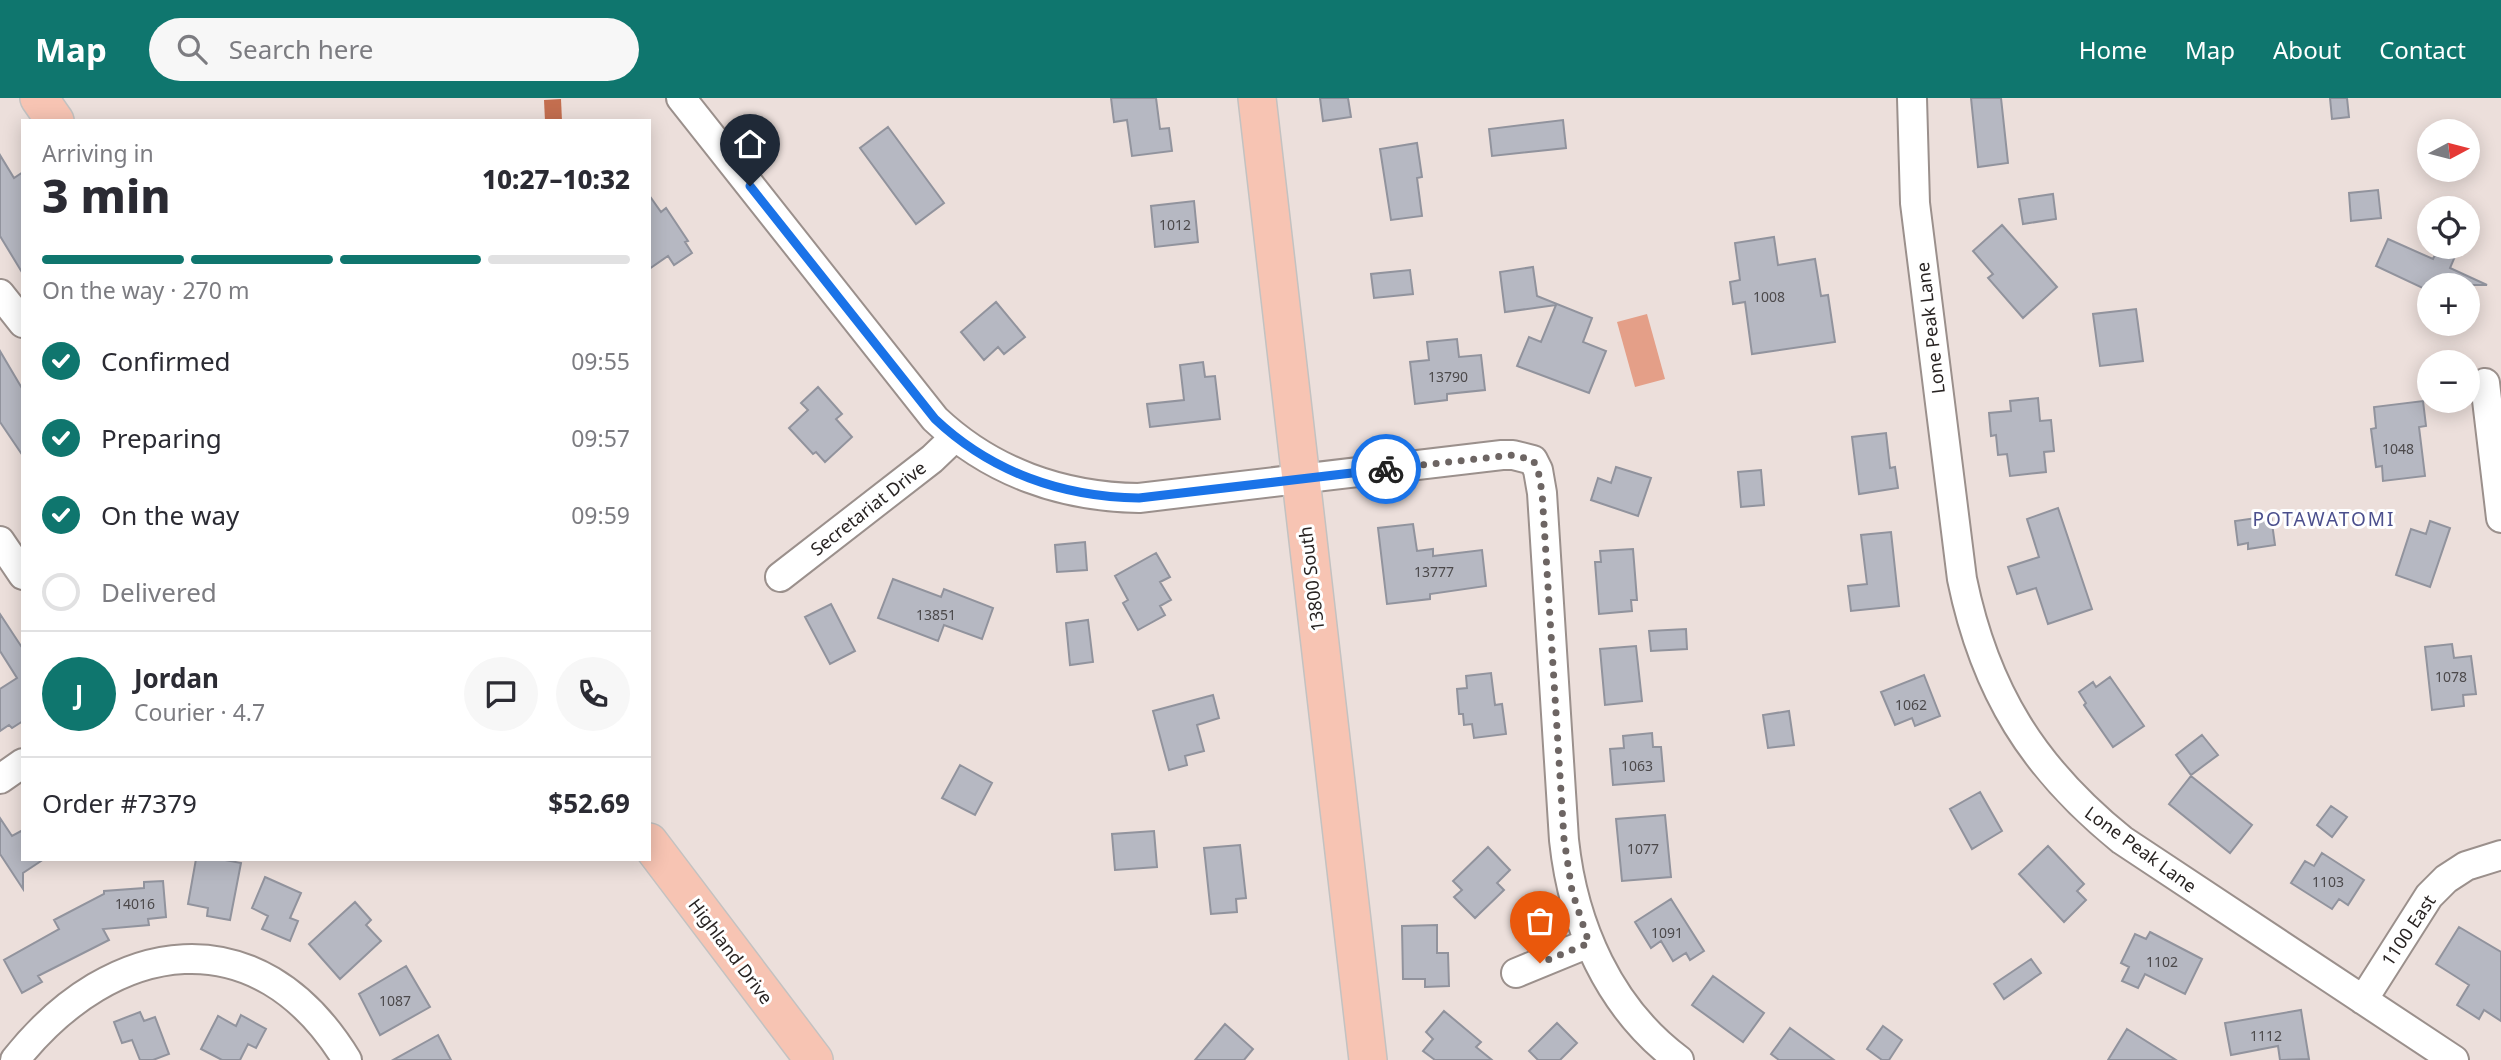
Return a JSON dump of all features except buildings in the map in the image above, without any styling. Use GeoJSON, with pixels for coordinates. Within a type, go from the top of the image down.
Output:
{"type":"FeatureCollection","features":[{"type":"Feature","properties":{"kind":"main road"},"geometry":{"type":"LineString","coordinates":[[39,98],[54,119]]}},
{"type":"Feature","properties":{"kind":"main road","name":"13800 South"},"geometry":{"type":"LineString","coordinates":[[1257,98],[1368,1060]]}},
{"type":"Feature","properties":{"kind":"main road","name":"Highland Drive"},"geometry":{"type":"LineString","coordinates":[[651,845],[814,1060]]}},
{"type":"Feature","properties":{"kind":"street"},"geometry":{"type":"LineString","coordinates":[[681,98],[917,398],[955,438],[1023,476],[1045,485],[1091,495],[1139,498],[1502,455],[1533,460],[1538,470],[1542,492],[1566,857],[1576,908],[1589,943],[1627,1006],[1656,1041],[1679,1060]]}},
{"type":"Feature","properties":{"kind":"street","name":"Lone Peak Lane"},"geometry":{"type":"LineString","coordinates":[[1912,98],[1915,203],[1962,579],[1975,631],[2005,704],[2048,769],[2075,800],[2098,820],[2147,858],[2455,1060]]}},
{"type":"Feature","properties":{"kind":"street"},"geometry":{"type":"LineString","coordinates":[[0,294],[21,320]]}},
{"type":"Feature","properties":{"kind":"street"},"geometry":{"type":"LineString","coordinates":[[2485,383],[2501,519]]}},
{"type":"Feature","properties":{"kind":"street","name":"Secretariat Drive"},"geometry":{"type":"LineString","coordinates":[[780,577],[955,438]]}},
{"type":"Feature","properties":{"kind":"street"},"geometry":{"type":"LineString","coordinates":[[0,541],[21,572]]}},
{"type":"Feature","properties":{"kind":"street"},"geometry":{"type":"LineString","coordinates":[[0,779],[21,764]]}},
{"type":"Feature","properties":{"kind":"street","name":"1100 East"},"geometry":{"type":"LineString","coordinates":[[2363,1000],[2429,896],[2446,879],[2466,866],[2501,855]]}},
{"type":"Feature","properties":{"kind":"street"},"geometry":{"type":"LineString","coordinates":[[1516,973],[1589,943]]}},
{"type":"Feature","properties":{"kind":"street"},"geometry":{"type":"LineString","coordinates":[[15,1060],[51,1020],[97,985],[149,964],[198,959],[246,969],[287,990],[323,1024],[348,1060]]}},
{"type":"Feature","properties":{"kind":"shaded area"},"geometry":{"type":"Polygon","coordinates":[[[561,99],[562,119],[545,119],[544,100],[561,99]]]}},
{"type":"Feature","properties":{"kind":"shaded area"},"geometry":{"type":"Polygon","coordinates":[[[1647,314],[1665,379],[1635,387],[1617,322],[1647,314]]]}},
{"type":"Feature","properties":{"kind":"way so far"},"geometry":{"type":"LineString","coordinates":[[1386,469],[1513,455],[1533,460],[1538,470],[1542,492],[1564,839],[1572,891],[1589,943],[1540,963]]}},
{"type":"Feature","properties":{"kind":"district","name":"POTAWATOMI"},"geometry":{"type":"Point","coordinates":[2324,519]}},
{"type":"Feature","properties":{"kind":"route"},"geometry":{"type":"LineString","coordinates":[[750,186],[935,419],[955,438],[1000,466],[1045,485],[1068,491],[1139,498],[1386,469]]}}]}
